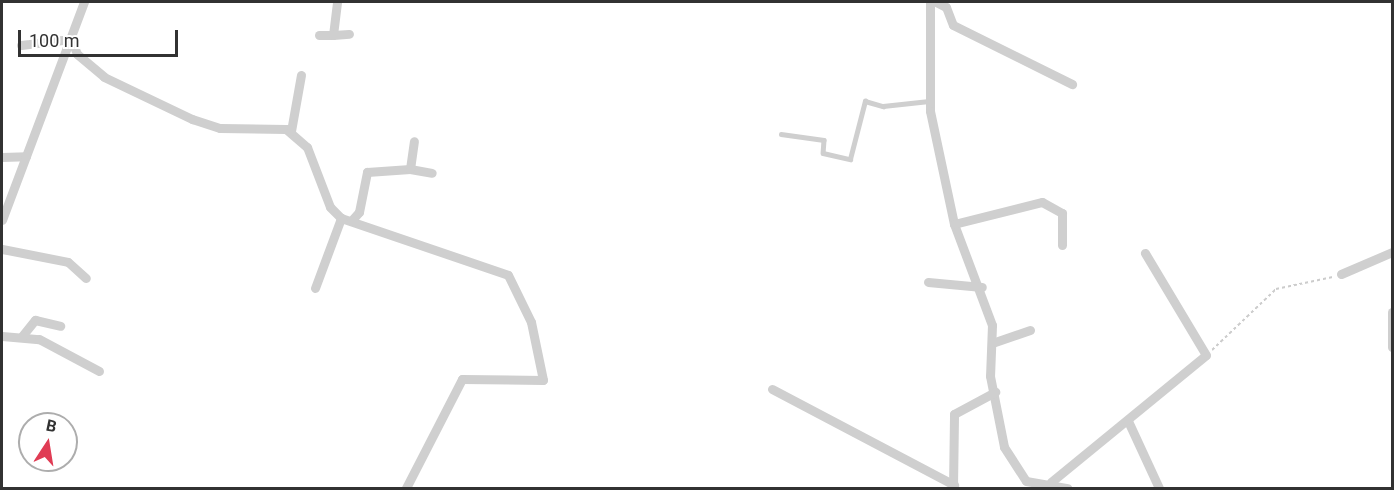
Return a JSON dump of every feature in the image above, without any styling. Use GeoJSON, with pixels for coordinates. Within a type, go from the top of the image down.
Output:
{"type":"FeatureCollection","features":[{"type":"Feature","properties":{"kind":"street"},"geometry":{"type":"LineString","coordinates":[[2,220],[84,2]]}},
{"type":"Feature","properties":{"kind":"street"},"geometry":{"type":"LineString","coordinates":[[333,35],[337,2]]}},
{"type":"Feature","properties":{"kind":"street"},"geometry":{"type":"LineString","coordinates":[[930,2],[929,101],[954,224],[982,287],[995,342],[994,392],[1012,466],[1026,481],[1051,482],[1067,489]]}},
{"type":"Feature","properties":{"kind":"street"},"geometry":{"type":"LineString","coordinates":[[936,2],[946,7],[953,25],[1072,84]]}},
{"type":"Feature","properties":{"kind":"street"},"geometry":{"type":"LineString","coordinates":[[319,35],[349,34]]}},
{"type":"Feature","properties":{"kind":"street"},"geometry":{"type":"LineString","coordinates":[[21,45],[71,39]]}},
{"type":"Feature","properties":{"kind":"street"},"geometry":{"type":"LineString","coordinates":[[71,39],[77,54],[104,77],[192,119],[220,129],[291,131],[307,147],[330,207],[346,220],[508,275],[531,322],[544,375],[540,382],[507,376],[462,379],[406,489]]}},
{"type":"Feature","properties":{"kind":"street"},"geometry":{"type":"LineString","coordinates":[[291,131],[301,75]]}},
{"type":"Feature","properties":{"kind":"street"},"geometry":{"type":"LineString","coordinates":[[410,169],[414,141]]}},
{"type":"Feature","properties":{"kind":"street"},"geometry":{"type":"LineString","coordinates":[[2,157],[26,156]]}},
{"type":"Feature","properties":{"kind":"street"},"geometry":{"type":"LineString","coordinates":[[315,288],[346,220],[358,212],[367,172],[410,169],[432,173]]}},
{"type":"Feature","properties":{"kind":"street"},"geometry":{"type":"LineString","coordinates":[[954,224],[1042,202],[1062,213],[1062,245]]}},
{"type":"Feature","properties":{"kind":"street"},"geometry":{"type":"LineString","coordinates":[[2,249],[68,262],[86,278]]}},
{"type":"Feature","properties":{"kind":"street"},"geometry":{"type":"LineString","coordinates":[[1341,274],[1392,252]]}},
{"type":"Feature","properties":{"kind":"street"},"geometry":{"type":"LineString","coordinates":[[1051,482],[1206,355],[1145,253]]}},
{"type":"Feature","properties":{"kind":"street"},"geometry":{"type":"LineString","coordinates":[[928,282],[982,287]]}},
{"type":"Feature","properties":{"kind":"street"},"geometry":{"type":"LineString","coordinates":[[1392,312],[1392,347]]}},
{"type":"Feature","properties":{"kind":"street"},"geometry":{"type":"LineString","coordinates":[[22,336],[35,320],[60,326]]}},
{"type":"Feature","properties":{"kind":"street"},"geometry":{"type":"LineString","coordinates":[[995,342],[1030,330]]}},
{"type":"Feature","properties":{"kind":"street"},"geometry":{"type":"LineString","coordinates":[[2,336],[39,339],[99,371]]}},
{"type":"Feature","properties":{"kind":"street"},"geometry":{"type":"LineString","coordinates":[[772,389],[954,487],[955,411],[994,392]]}},
{"type":"Feature","properties":{"kind":"street"},"geometry":{"type":"LineString","coordinates":[[1128,421],[1159,489]]}},
{"type":"Feature","properties":{"kind":"lane"},"geometry":{"type":"LineString","coordinates":[[781,134],[824,140],[823,153],[850,159],[865,101],[883,106],[929,101]]}},
{"type":"Feature","properties":{"kind":"path"},"geometry":{"type":"LineString","coordinates":[[1206,355],[1276,289],[1341,274]]}}]}
